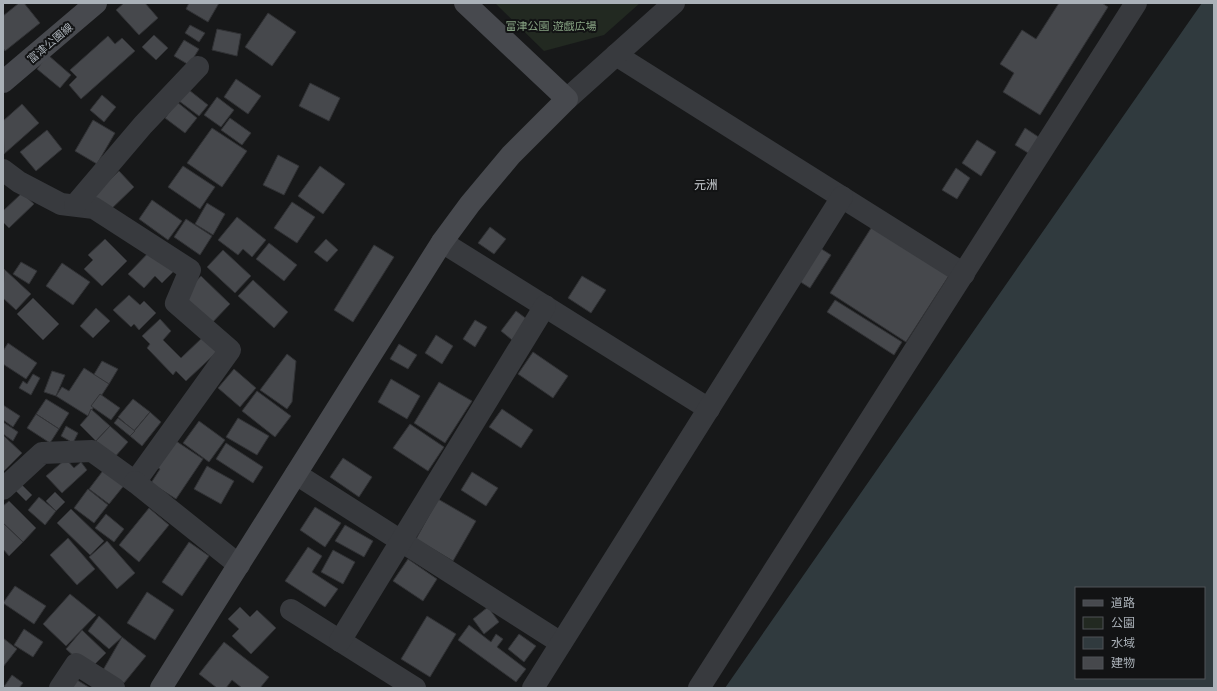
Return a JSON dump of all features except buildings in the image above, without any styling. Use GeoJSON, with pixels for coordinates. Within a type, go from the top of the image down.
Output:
{"type":"FeatureCollection","features":[{"type":"Feature","properties":{"kind":"street","name":"富津公園線"},"geometry":{"type":"LineString","coordinates":[[3,82],[96,3]]}},
{"type":"Feature","properties":{"kind":"street"},"geometry":{"type":"LineString","coordinates":[[465,3],[566,100]]}},
{"type":"Feature","properties":{"kind":"street"},"geometry":{"type":"LineString","coordinates":[[161,688],[442,242],[470,204],[510,155],[566,100],[674,3]]}},
{"type":"Feature","properties":{"kind":"street"},"geometry":{"type":"LineString","coordinates":[[699,688],[1136,3]]}},
{"type":"Feature","properties":{"kind":"street"},"geometry":{"type":"LineString","coordinates":[[616,55],[964,274]]}},
{"type":"Feature","properties":{"kind":"street"},"geometry":{"type":"LineString","coordinates":[[75,206],[143,125],[198,67]]}},
{"type":"Feature","properties":{"kind":"street"},"geometry":{"type":"LineString","coordinates":[[3,170],[19,182],[62,204],[94,208],[190,270],[176,303],[230,350],[135,482]]}},
{"type":"Feature","properties":{"kind":"street"},"geometry":{"type":"LineString","coordinates":[[533,688],[842,197]]}},
{"type":"Feature","properties":{"kind":"street"},"geometry":{"type":"LineString","coordinates":[[442,242],[709,409]]}},
{"type":"Feature","properties":{"kind":"street"},"geometry":{"type":"LineString","coordinates":[[340,641],[545,306]]}},
{"type":"Feature","properties":{"kind":"street"},"geometry":{"type":"LineString","coordinates":[[3,489],[42,453],[92,451],[135,482],[239,565]]}},
{"type":"Feature","properties":{"kind":"street"},"geometry":{"type":"LineString","coordinates":[[296,474],[561,643]]}},
{"type":"Feature","properties":{"kind":"street"},"geometry":{"type":"LineString","coordinates":[[291,610],[415,688]]}},
{"type":"Feature","properties":{"kind":"street"},"geometry":{"type":"LineString","coordinates":[[60,688],[76,664],[114,688]]}},
{"type":"Feature","properties":{"kind":"green space","name":"富津公園 遊戯広場"},"geometry":{"type":"Polygon","coordinates":[[[495,3],[640,3],[604,35],[544,51],[495,3]]]}},
{"type":"Feature","properties":{"kind":"water"},"geometry":{"type":"Polygon","coordinates":[[[1202,3],[1214,3],[1214,688],[725,688],[1202,3]]]}},
{"type":"Feature","properties":{"kind":"district","name":"元洲"},"geometry":{"type":"Point","coordinates":[706,185]}}]}
